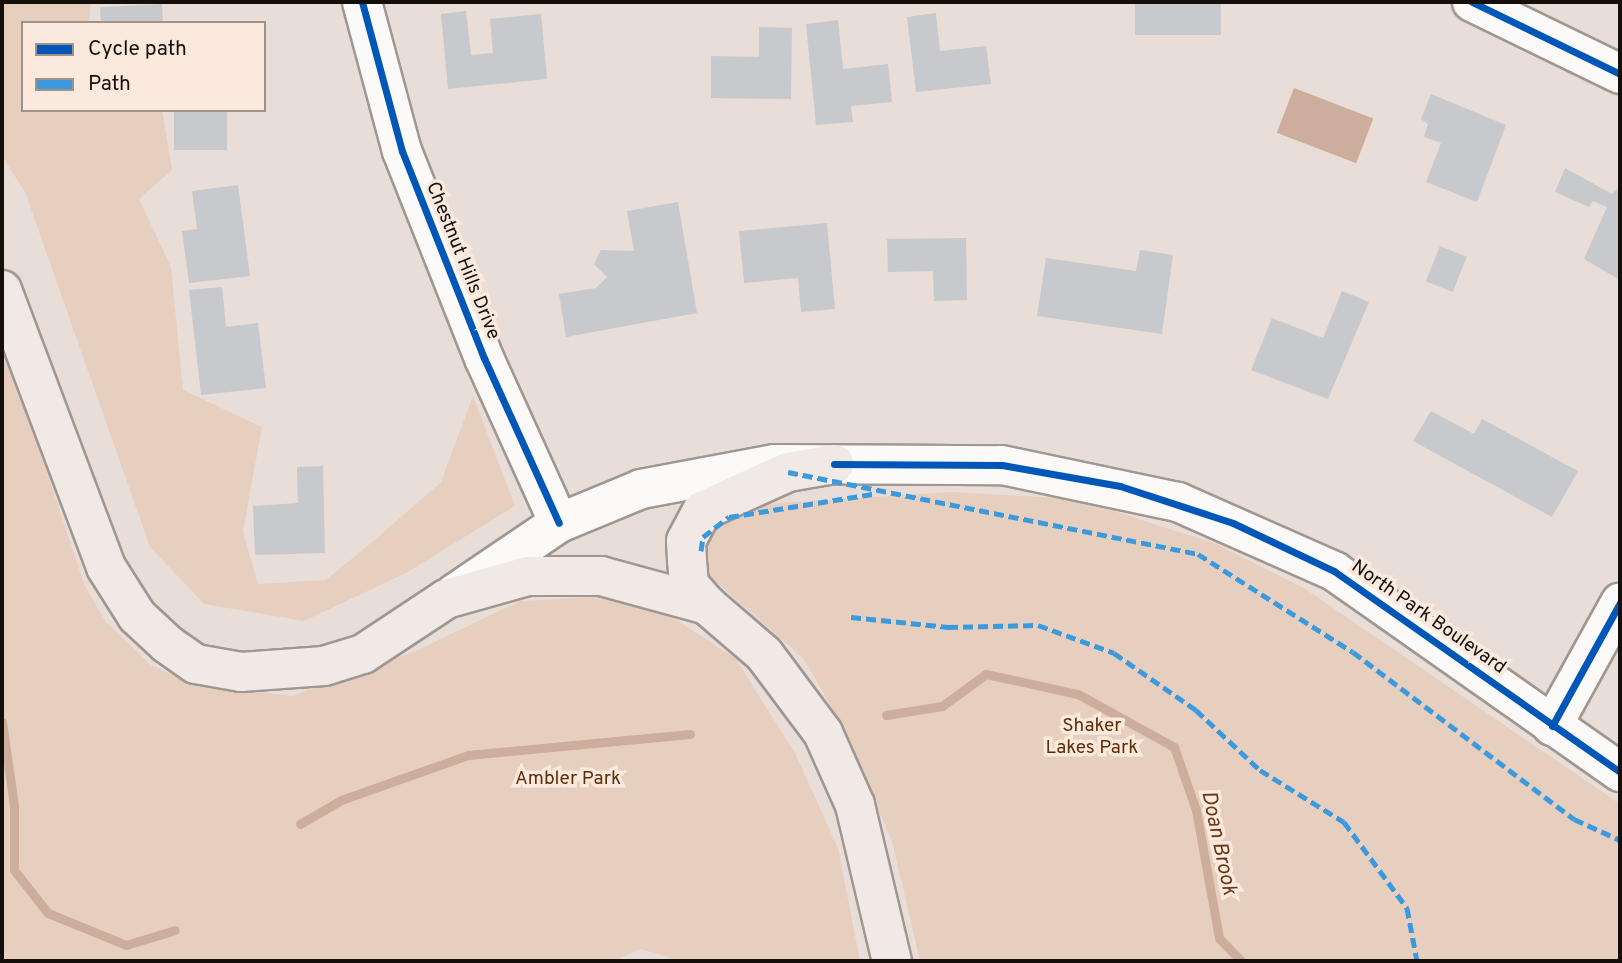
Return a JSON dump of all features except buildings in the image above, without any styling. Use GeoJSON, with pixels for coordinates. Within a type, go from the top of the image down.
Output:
{"type":"FeatureCollection","features":[{"type":"Feature","properties":{"kind":"main road"},"geometry":{"type":"LineString","coordinates":[[2,290],[106,567],[137,616],[167,644],[196,664],[241,672],[324,666],[363,654],[446,599],[528,576],[601,576],[707,605]]}},
{"type":"Feature","properties":{"kind":"main road"},"geometry":{"type":"LineString","coordinates":[[834,464],[788,472],[702,511],[686,541],[689,583],[707,605],[764,654],[823,733],[855,805],[892,961]]}},
{"type":"Feature","properties":{"kind":"street","name":"Chestnut Hills Drive"},"geometry":{"type":"LineString","coordinates":[[362,2],[402,151],[484,358],[559,523]]}},
{"type":"Feature","properties":{"kind":"street"},"geometry":{"type":"LineString","coordinates":[[1472,2],[1620,74]]}},
{"type":"Feature","properties":{"kind":"street","name":"North Park Boulevard"},"geometry":{"type":"LineString","coordinates":[[446,599],[559,523],[641,489],[727,471],[834,464],[1002,465],[1178,502],[1334,571],[1620,772]]}},
{"type":"Feature","properties":{"kind":"street"},"geometry":{"type":"LineString","coordinates":[[1552,726],[1620,603]]}},
{"type":"Feature","properties":{"kind":"green space"},"geometry":{"type":"Polygon","coordinates":[[[2,2],[91,2],[89,21],[21,21],[21,112],[162,112],[172,170],[139,199],[171,267],[183,390],[262,427],[243,531],[258,584],[326,580],[377,538],[441,482],[473,396],[515,506],[406,573],[304,621],[204,604],[150,547],[25,192],[2,156],[2,2]]]}},
{"type":"Feature","properties":{"kind":"green space","name":"Ambler Park"},"geometry":{"type":"Polygon","coordinates":[[[2,338],[85,586],[106,622],[151,665],[192,684],[292,696],[416,651],[520,601],[597,597],[664,612],[735,658],[795,753],[838,848],[860,961],[681,961],[640,949],[615,961],[2,961],[2,338]]]}},
{"type":"Feature","properties":{"kind":"green space","name":"Shaker Lakes Park"},"geometry":{"type":"Polygon","coordinates":[[[952,492],[1077,499],[1216,544],[1304,588],[1620,804],[1620,961],[920,961],[892,841],[835,713],[803,658],[707,574],[699,532],[748,505],[952,492]]]}},
{"type":"Feature","properties":{"kind":"shaded area"},"geometry":{"type":"Polygon","coordinates":[[[1294,88],[1373,118],[1356,163],[1277,133],[1294,88]]]}},
{"type":"Feature","properties":{"kind":"waterway","name":"Doan Brook"},"geometry":{"type":"LineString","coordinates":[[886,715],[942,706],[986,674],[1078,694],[1174,747],[1196,810],[1219,938],[1241,961]]}},
{"type":"Feature","properties":{"kind":"waterway","name":"Doan Brook"},"geometry":{"type":"LineString","coordinates":[[2,722],[14,805],[14,870],[48,913],[126,945],[175,930]]}},
{"type":"Feature","properties":{"kind":"waterway"},"geometry":{"type":"LineString","coordinates":[[300,824],[341,800],[468,755],[690,734]]}},
{"type":"Feature","properties":{"kind":"marked path"},"geometry":{"type":"LineString","coordinates":[[788,472],[1198,554],[1353,652],[1574,819],[1620,840]]}},
{"type":"Feature","properties":{"kind":"marked path"},"geometry":{"type":"LineString","coordinates":[[701,551],[703,537],[729,517],[872,494]]}},
{"type":"Feature","properties":{"kind":"marked path"},"geometry":{"type":"LineString","coordinates":[[851,617],[948,627],[1038,625],[1114,653],[1196,710],[1260,770],[1344,822],[1407,908],[1417,961]]}},
{"type":"Feature","properties":{"kind":"cycle path"},"geometry":{"type":"LineString","coordinates":[[362,2],[402,151],[484,358],[559,523]]}},
{"type":"Feature","properties":{"kind":"cycle path"},"geometry":{"type":"LineString","coordinates":[[1472,2],[1620,74]]}},
{"type":"Feature","properties":{"kind":"cycle path"},"geometry":{"type":"LineString","coordinates":[[834,464],[1002,465],[1120,486],[1233,523],[1334,571],[1620,772]]}},
{"type":"Feature","properties":{"kind":"cycle path"},"geometry":{"type":"LineString","coordinates":[[1552,726],[1620,603]]}}]}
